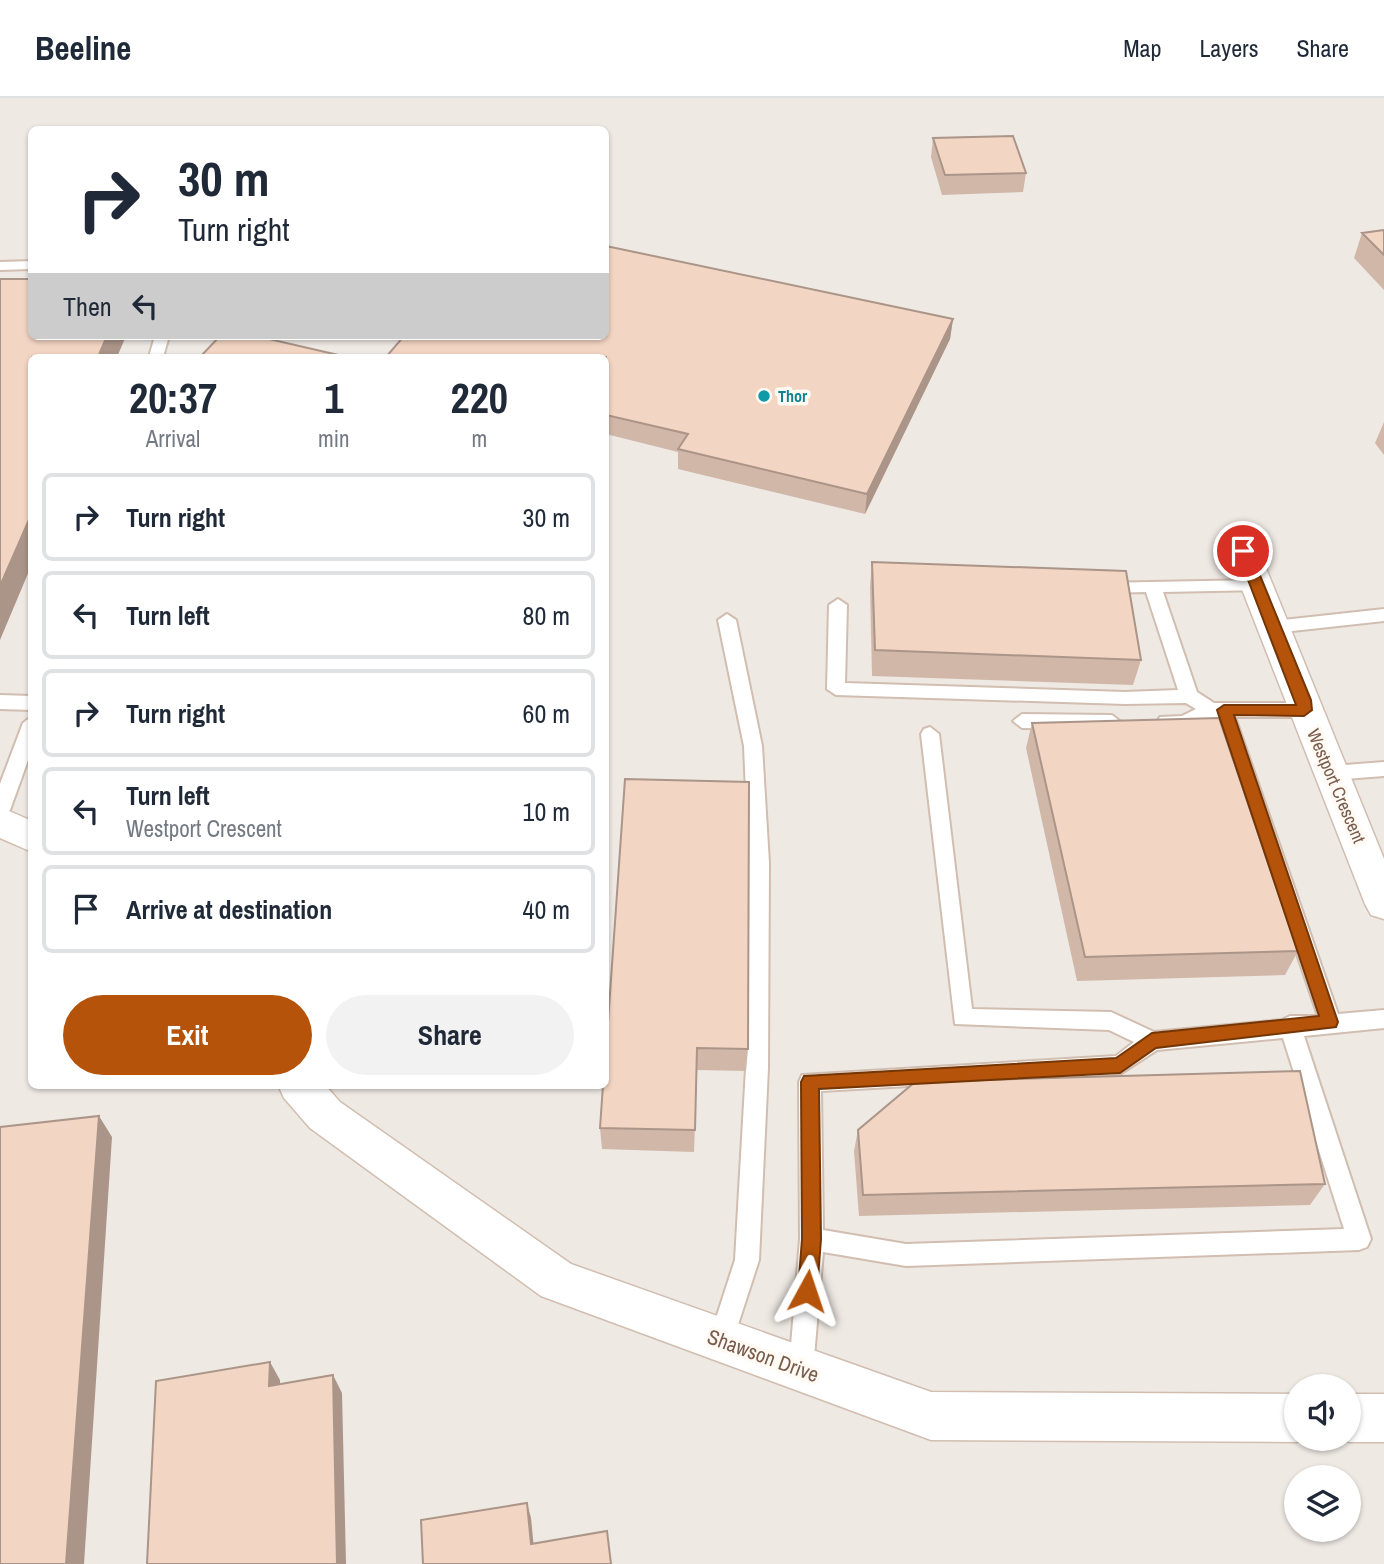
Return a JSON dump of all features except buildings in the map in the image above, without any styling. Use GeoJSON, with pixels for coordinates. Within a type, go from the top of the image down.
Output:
{"type":"FeatureCollection","features":[{"type":"Feature","properties":{"kind":"street","name":"Westport Crescent"},"geometry":{"type":"LineString","coordinates":[[1243,551],[1303,700],[1304,710],[1384,904]]}},
{"type":"Feature","properties":{"kind":"street"},"geometry":{"type":"LineString","coordinates":[[0,821],[28,836]]}},
{"type":"Feature","properties":{"kind":"street","name":"Shawson Drive"},"geometry":{"type":"LineString","coordinates":[[303,1089],[326,1115],[557,1281],[931,1416],[1284,1418]]}},
{"type":"Feature","properties":{"kind":"street"},"geometry":{"type":"LineString","coordinates":[[1361,1418],[1384,1418]]}},
{"type":"Feature","properties":{"kind":"lane"},"geometry":{"type":"LineString","coordinates":[[0,265],[28,265]]}},
{"type":"Feature","properties":{"kind":"lane"},"geometry":{"type":"LineString","coordinates":[[1085,586],[1153,589],[1257,586]]}},
{"type":"Feature","properties":{"kind":"lane"},"geometry":{"type":"LineString","coordinates":[[1153,589],[1189,696]]}},
{"type":"Feature","properties":{"kind":"lane"},"geometry":{"type":"LineString","coordinates":[[838,605],[836,690],[1125,698],[1189,696],[1218,710],[1329,1022]]}},
{"type":"Feature","properties":{"kind":"lane"},"geometry":{"type":"LineString","coordinates":[[1274,627],[1384,615]]}},
{"type":"Feature","properties":{"kind":"lane"},"geometry":{"type":"LineString","coordinates":[[721,1340],[747,1260],[757,1068],[759,863],[753,746],[727,620]]}},
{"type":"Feature","properties":{"kind":"lane"},"geometry":{"type":"LineString","coordinates":[[0,702],[28,703]]}},
{"type":"Feature","properties":{"kind":"lane"},"geometry":{"type":"LineString","coordinates":[[1022,721],[1184,723],[1218,710],[1304,710]]}},
{"type":"Feature","properties":{"kind":"lane"},"geometry":{"type":"LineString","coordinates":[[0,810],[28,734]]}},
{"type":"Feature","properties":{"kind":"lane"},"geometry":{"type":"LineString","coordinates":[[930,734],[962,1018],[1111,1021],[1152,1041]]}},
{"type":"Feature","properties":{"kind":"lane"},"geometry":{"type":"LineString","coordinates":[[1332,773],[1384,769]]}},
{"type":"Feature","properties":{"kind":"lane"},"geometry":{"type":"LineString","coordinates":[[801,1369],[812,1239],[810,1082],[1120,1066],[1152,1041],[1329,1022],[1384,1019]]}},
{"type":"Feature","properties":{"kind":"lane"},"geometry":{"type":"LineString","coordinates":[[812,1239],[906,1255],[1359,1239],[1290,1026]]}},
{"type":"Feature","properties":{"kind":"shaded area"},"geometry":{"type":"Polygon","coordinates":[[[0,98],[1384,98],[1384,1564],[0,1564],[0,98]]]}},
{"type":"Feature","properties":{"kind":"place","name":"Thor"},"geometry":{"type":"Point","coordinates":[764,396]}},
{"type":"Feature","properties":{"kind":"route"},"geometry":{"type":"LineString","coordinates":[[807,1291],[812,1239],[810,1082],[1120,1066],[1152,1041],[1329,1022],[1224,710],[1304,710],[1303,700],[1243,551]]}}]}
